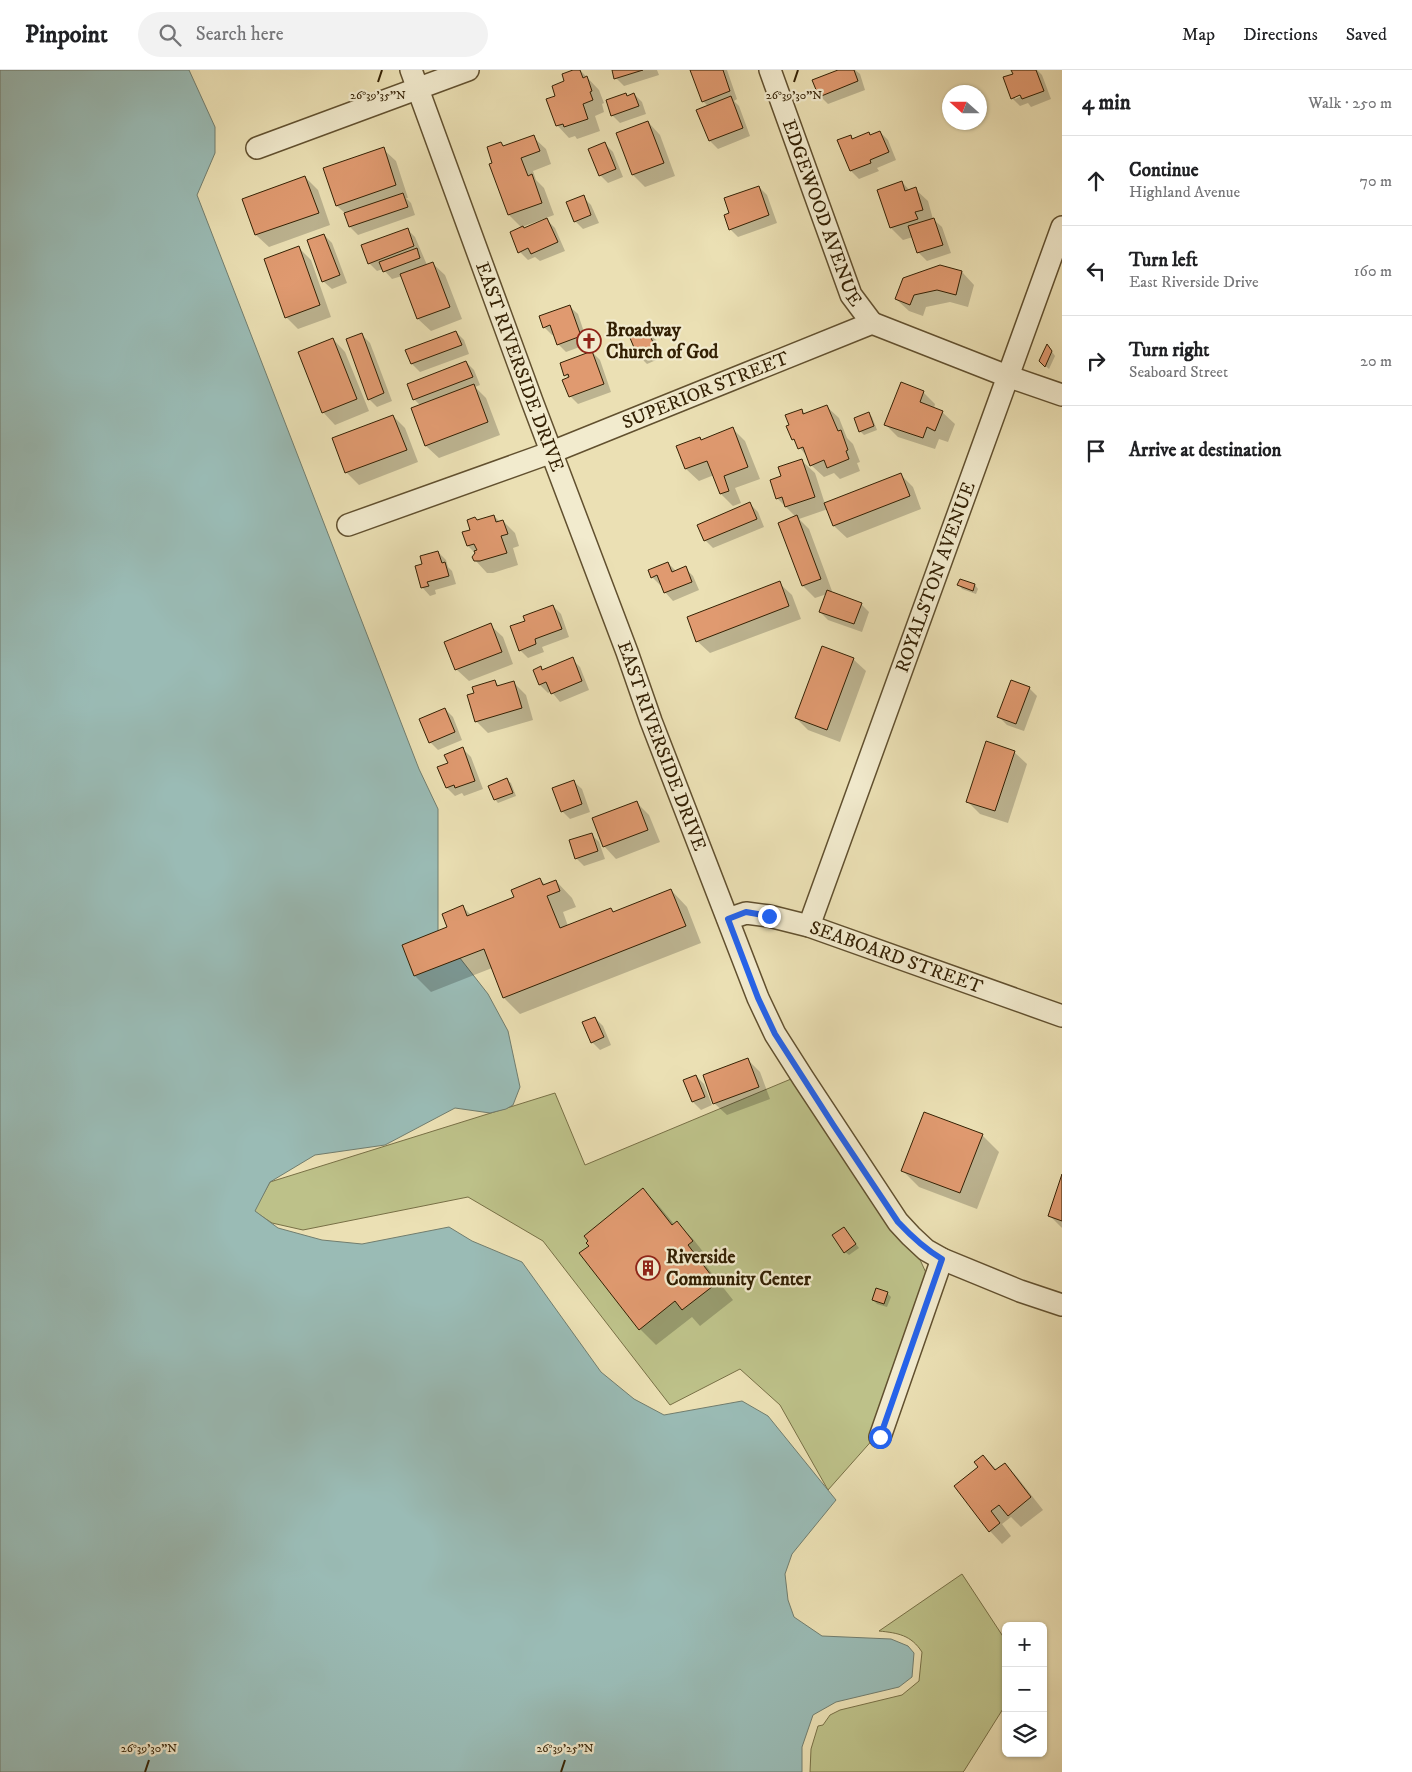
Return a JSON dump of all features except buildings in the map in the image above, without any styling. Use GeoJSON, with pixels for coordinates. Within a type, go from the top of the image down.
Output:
{"type":"FeatureCollection","features":[{"type":"Feature","properties":{"kind":"street"},"geometry":{"type":"LineString","coordinates":[[258,148],[414,80],[468,70]]}},
{"type":"Feature","properties":{"kind":"street","name":"EDGEWOOD AVENUE"},"geometry":{"type":"LineString","coordinates":[[770,70],[851,294],[872,323]]}},
{"type":"Feature","properties":{"kind":"street","name":"EAST RIVERSIDE DRIVE"},"geometry":{"type":"LineString","coordinates":[[414,80],[695,837],[775,1034],[898,1222],[911,1236],[926,1250],[942,1259],[1020,1291],[1062,1305]]}},
{"type":"Feature","properties":{"kind":"street","name":"ROYALSTON AVENUE"},"geometry":{"type":"LineString","coordinates":[[809,926],[1062,227]]}},
{"type":"Feature","properties":{"kind":"street"},"geometry":{"type":"LineString","coordinates":[[872,323],[1007,376],[1062,395]]}},
{"type":"Feature","properties":{"kind":"street","name":"SUPERIOR STREET"},"geometry":{"type":"LineString","coordinates":[[348,526],[552,452],[872,323]]}},
{"type":"Feature","properties":{"kind":"street","name":"SEABOARD STREET"},"geometry":{"type":"LineString","coordinates":[[728,919],[746,912],[809,926],[1062,1016]]}},
{"type":"Feature","properties":{"kind":"street"},"geometry":{"type":"LineString","coordinates":[[880,1437],[942,1259]]}},
{"type":"Feature","properties":{"kind":"green space"},"geometry":{"type":"Polygon","coordinates":[[[791,1079],[890,1227],[917,1253],[927,1275],[875,1437],[828,1490],[780,1405],[740,1369],[670,1405],[543,1241],[468,1197],[303,1230],[272,1223],[254,1211],[270,1182],[555,1093],[585,1165],[791,1079]]]}},
{"type":"Feature","properties":{"kind":"green space"},"geometry":{"type":"Polygon","coordinates":[[[962,1574],[1002,1635],[1002,1710],[963,1772],[810,1772],[811,1749],[818,1726],[823,1725],[830,1715],[840,1710],[902,1695],[919,1681],[922,1652],[918,1646],[909,1638],[879,1631],[962,1574]]]}},
{"type":"Feature","properties":{"kind":"water"},"geometry":{"type":"Polygon","coordinates":[[[0,70],[189,70],[215,127],[215,153],[197,195],[419,769],[438,809],[438,930],[488,994],[508,1031],[520,1087],[513,1105],[490,1113],[455,1108],[385,1145],[315,1155],[270,1182],[255,1211],[278,1228],[322,1240],[362,1244],[449,1227],[472,1241],[522,1262],[601,1372],[634,1399],[664,1415],[742,1401],[768,1416],[836,1500],[792,1554],[785,1574],[788,1600],[794,1617],[822,1636],[891,1639],[908,1646],[914,1653],[912,1677],[899,1687],[836,1702],[813,1715],[802,1747],[802,1772],[0,1772],[0,70]]]}},
{"type":"Feature","properties":{"kind":"place","name":"Broadway Church of God"},"geometry":{"type":"Point","coordinates":[589,341]}},
{"type":"Feature","properties":{"kind":"place","name":"Riverside Community Center"},"geometry":{"type":"Point","coordinates":[648,1268]}},
{"type":"Feature","properties":{"kind":"route"},"geometry":{"type":"LineString","coordinates":[[769,916],[746,912],[728,919],[758,998],[775,1034],[898,1222],[926,1250],[942,1259],[880,1437]]}}]}
